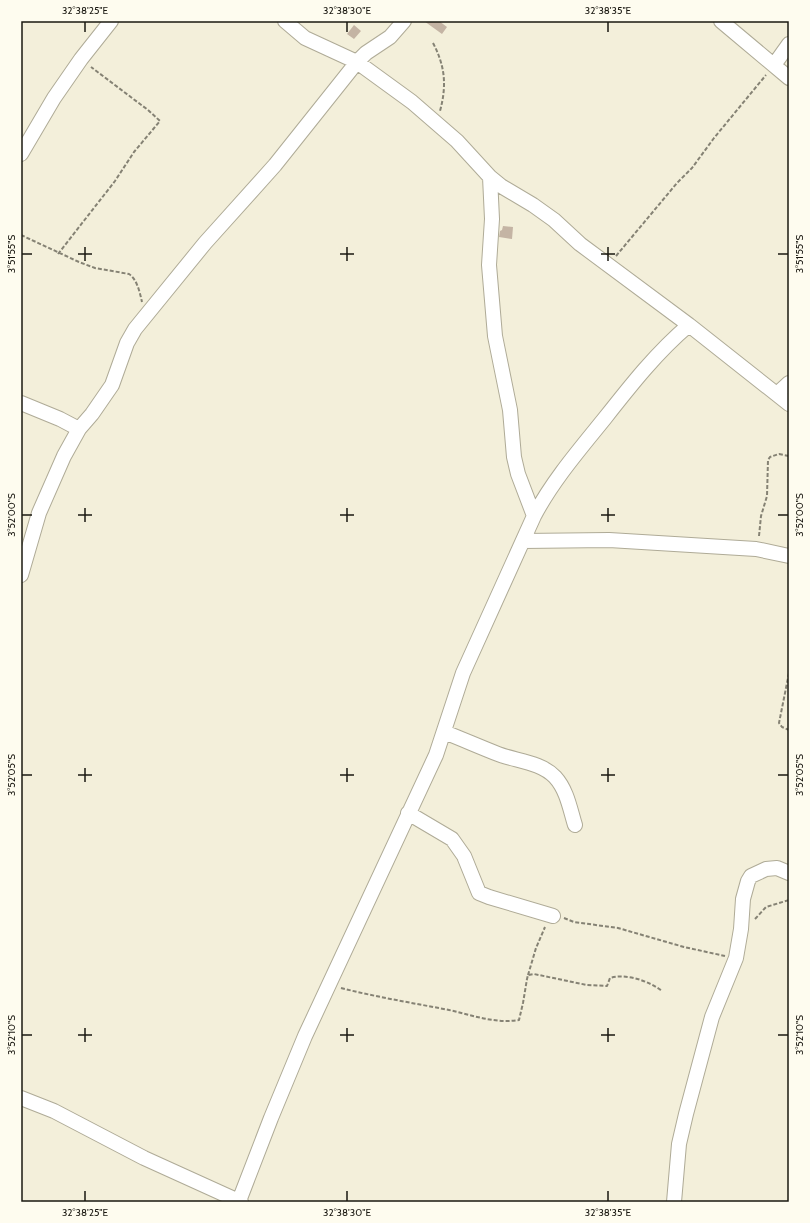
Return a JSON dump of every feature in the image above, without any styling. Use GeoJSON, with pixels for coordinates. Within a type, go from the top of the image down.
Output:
{"type":"FeatureCollection","features":[{"type":"Feature","properties":{"kind":"street"},"geometry":{"type":"LineString","coordinates":[[21,154],[54,98],[81,59],[111,21]]}},
{"type":"Feature","properties":{"kind":"street"},"geometry":{"type":"LineString","coordinates":[[285,21],[306,38],[357,62],[412,102],[475,159],[490,177],[501,186],[533,205],[554,220],[580,244],[689,325],[789,404]]}},
{"type":"Feature","properties":{"kind":"street"},"geometry":{"type":"LineString","coordinates":[[21,575],[39,513],[64,456],[78,429],[92,414],[112,385],[127,343],[145,317],[206,243],[275,165],[357,62],[366,53],[390,37],[404,21]]}},
{"type":"Feature","properties":{"kind":"street"},"geometry":{"type":"LineString","coordinates":[[722,21],[789,78]]}},
{"type":"Feature","properties":{"kind":"street"},"geometry":{"type":"LineString","coordinates":[[774,66],[789,44]]}},
{"type":"Feature","properties":{"kind":"street"},"geometry":{"type":"LineString","coordinates":[[490,177],[492,219],[488,265],[495,336],[510,410],[514,456],[518,474],[534,516]]}},
{"type":"Feature","properties":{"kind":"street"},"geometry":{"type":"LineString","coordinates":[[21,1098],[54,1112],[144,1158],[240,1202],[271,1118],[328,984],[436,755],[463,673],[489,612],[534,516],[542,501],[565,469],[612,410],[660,352],[689,325]]}},
{"type":"Feature","properties":{"kind":"street"},"geometry":{"type":"LineString","coordinates":[[777,394],[789,383]]}},
{"type":"Feature","properties":{"kind":"street"},"geometry":{"type":"LineString","coordinates":[[21,403],[60,419],[78,429]]}},
{"type":"Feature","properties":{"kind":"street"},"geometry":{"type":"LineString","coordinates":[[523,541],[609,540],[756,549],[789,556]]}},
{"type":"Feature","properties":{"kind":"street"},"geometry":{"type":"LineString","coordinates":[[444,732],[500,755],[546,770],[554,776],[566,795],[575,825]]}},
{"type":"Feature","properties":{"kind":"street"},"geometry":{"type":"LineString","coordinates":[[408,813],[452,839],[464,856],[479,893],[553,916]]}},
{"type":"Feature","properties":{"kind":"street"},"geometry":{"type":"LineString","coordinates":[[674,1202],[679,1144],[712,1017],[736,958],[742,929],[744,894],[748,881],[751,876],[766,869],[776,868],[789,873]]}},
{"type":"Feature","properties":{"kind":"path"},"geometry":{"type":"LineString","coordinates":[[433,43],[439,54],[444,73],[444,94],[438,125]]}},
{"type":"Feature","properties":{"kind":"path"},"geometry":{"type":"LineString","coordinates":[[58,254],[115,181],[134,152],[160,121],[148,110],[81,59]]}},
{"type":"Feature","properties":{"kind":"path"},"geometry":{"type":"LineString","coordinates":[[609,265],[677,183],[692,168],[761,80],[774,66]]}},
{"type":"Feature","properties":{"kind":"path"},"geometry":{"type":"LineString","coordinates":[[21,235],[58,254],[95,268],[124,273],[131,276],[139,290],[145,317]]}},
{"type":"Feature","properties":{"kind":"path"},"geometry":{"type":"LineString","coordinates":[[756,549],[762,516],[768,496],[768,460],[770,457],[779,454],[789,456]]}},
{"type":"Feature","properties":{"kind":"path"},"geometry":{"type":"LineString","coordinates":[[789,673],[779,723],[782,728],[789,730]]}},
{"type":"Feature","properties":{"kind":"path"},"geometry":{"type":"LineString","coordinates":[[742,929],[760,915],[766,906],[789,900]]}},
{"type":"Feature","properties":{"kind":"path"},"geometry":{"type":"LineString","coordinates":[[328,984],[481,1018],[510,1022],[519,1020],[528,975],[536,948],[545,927],[553,916],[618,928],[684,947],[736,958]]}},
{"type":"Feature","properties":{"kind":"path"},"geometry":{"type":"LineString","coordinates":[[528,975],[542,975],[587,986],[607,986],[610,978],[618,975],[652,983],[662,990]]}},
{"type":"Feature","properties":{"kind":"building"},"geometry":{"type":"Polygon","coordinates":[[[424,21],[439,21],[447,27],[442,34],[424,21]]]}},
{"type":"Feature","properties":{"kind":"building"},"geometry":{"type":"Polygon","coordinates":[[[354,25],[361,31],[354,39],[347,34],[354,25]]]}},
{"type":"Feature","properties":{"kind":"building"},"geometry":{"type":"Polygon","coordinates":[[[503,226],[513,227],[512,239],[499,237],[503,226]]]}}]}
